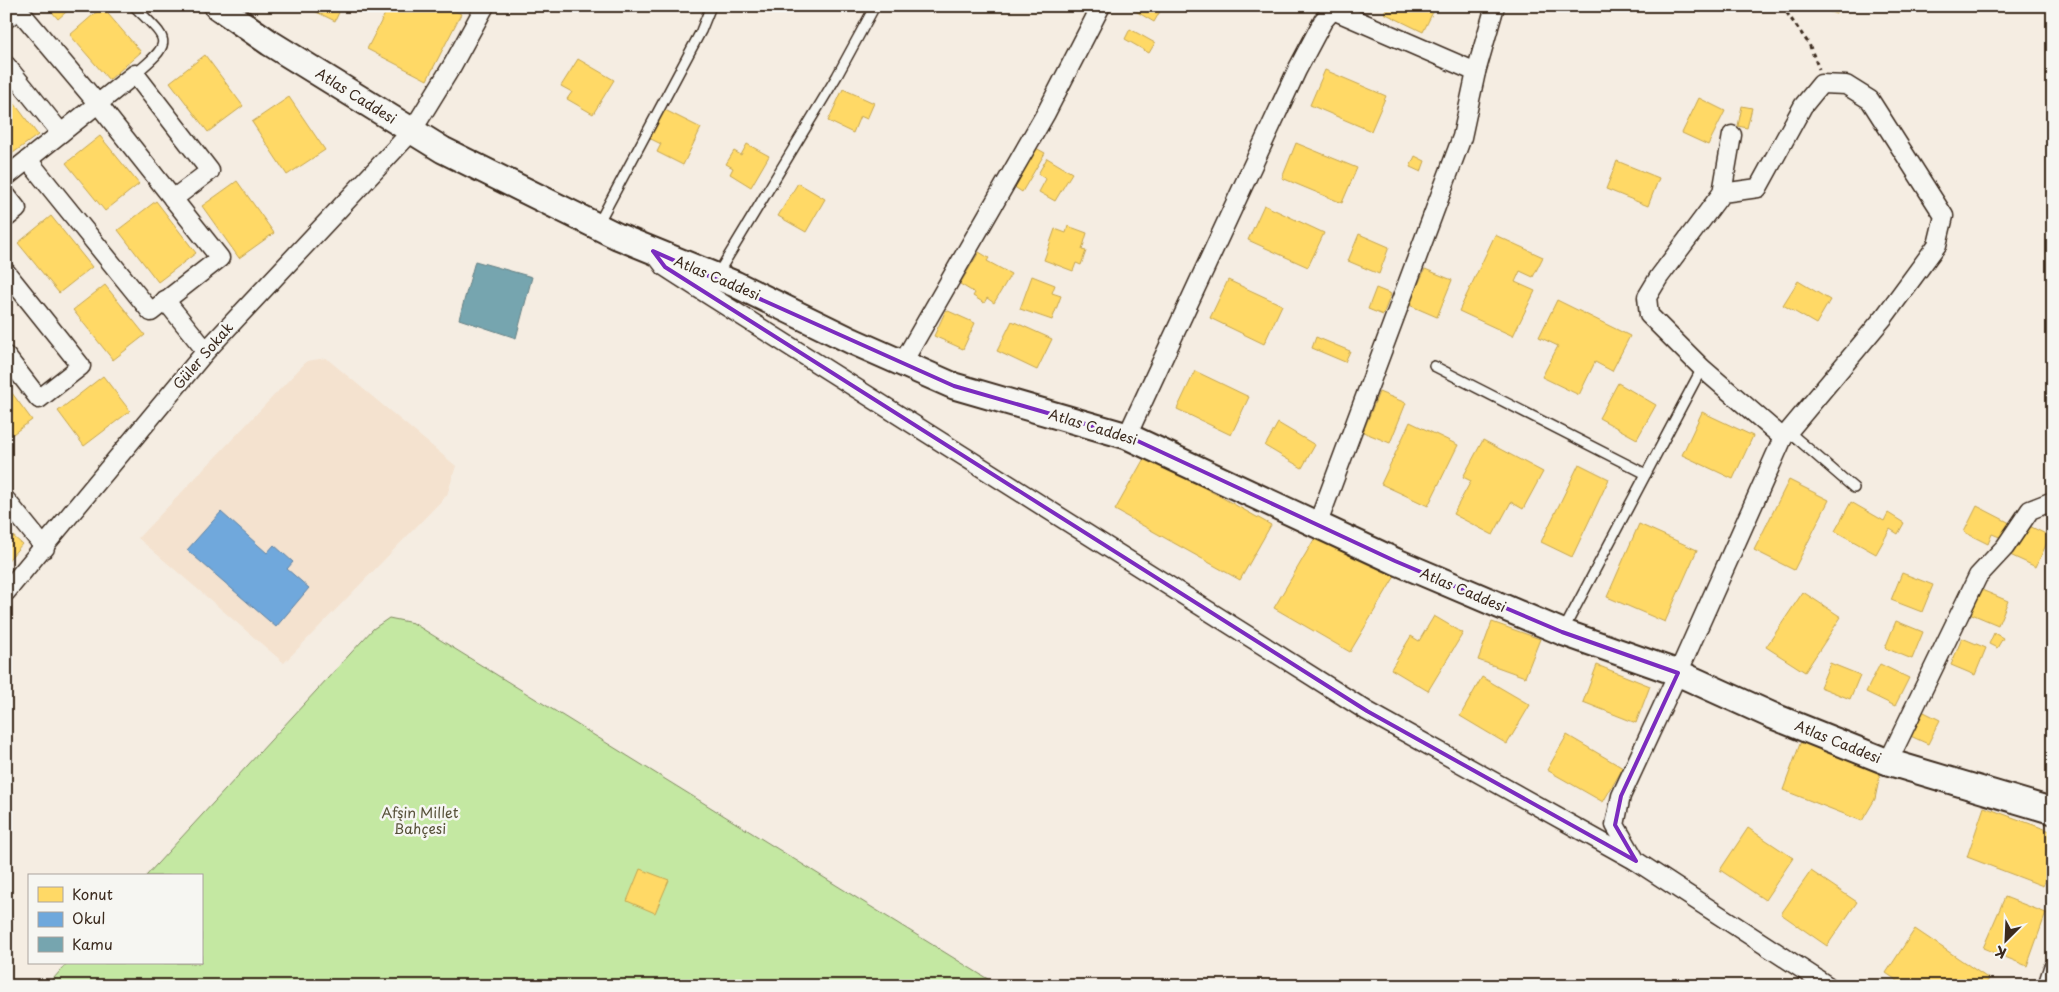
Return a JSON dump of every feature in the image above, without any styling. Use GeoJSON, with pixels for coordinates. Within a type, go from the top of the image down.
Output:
{"type":"FeatureCollection","features":[{"type":"Feature","properties":{"kind":"street","name":"Atlas Caddesi"},"geometry":{"type":"LineString","coordinates":[[217,6],[270,43],[442,150],[597,226],[716,276],[954,386],[1127,436],[1318,523],[1395,561],[1562,632],[1678,673],[1772,716],[1888,762],[2053,811]]}},
{"type":"Feature","properties":{"kind":"street"},"geometry":{"type":"LineString","coordinates":[[903,362],[1046,112],[1101,6]]}},
{"type":"Feature","properties":{"kind":"street"},"geometry":{"type":"LineString","coordinates":[[1318,523],[1462,136],[1476,72],[1495,6]]}},
{"type":"Feature","properties":{"kind":"street","name":"Güler Sokak"},"geometry":{"type":"LineString","coordinates":[[6,592],[45,548],[206,351],[412,131],[452,66],[482,7]]}},
{"type":"Feature","properties":{"kind":"street"},"geometry":{"type":"LineString","coordinates":[[1127,436],[1297,70],[1323,21],[1334,8],[1476,72]]}},
{"type":"Feature","properties":{"kind":"street"},"geometry":{"type":"LineString","coordinates":[[6,19],[18,9],[98,104],[220,258],[151,312],[28,160]]}},
{"type":"Feature","properties":{"kind":"street"},"geometry":{"type":"LineString","coordinates":[[6,65],[61,134]]}},
{"type":"Feature","properties":{"kind":"street"},"geometry":{"type":"LineString","coordinates":[[6,177],[135,74],[210,170],[173,199]]}},
{"type":"Feature","properties":{"kind":"street"},"geometry":{"type":"LineString","coordinates":[[1636,861],[1615,824],[1621,796],[1786,434],[1884,317],[1937,245],[1944,216],[1870,100],[1846,85],[1821,84],[1803,106],[1758,188],[1722,193]]}},
{"type":"Feature","properties":{"kind":"street"},"geometry":{"type":"LineString","coordinates":[[1732,135],[1722,193],[1659,277],[1647,297],[1649,315],[1702,368],[1786,434]]}},
{"type":"Feature","properties":{"kind":"street"},"geometry":{"type":"LineString","coordinates":[[6,195],[17,209],[6,218]]}},
{"type":"Feature","properties":{"kind":"street"},"geometry":{"type":"LineString","coordinates":[[653,251],[665,268],[1367,711],[1636,861],[1828,986]]}},
{"type":"Feature","properties":{"kind":"street"},"geometry":{"type":"LineString","coordinates":[[6,272],[81,366],[39,399],[6,356]]}},
{"type":"Feature","properties":{"kind":"street"},"geometry":{"type":"LineString","coordinates":[[165,300],[206,351]]}},
{"type":"Feature","properties":{"kind":"street"},"geometry":{"type":"LineString","coordinates":[[6,500],[45,548]]}},
{"type":"Feature","properties":{"kind":"street"},"geometry":{"type":"LineString","coordinates":[[1888,762],[1978,576],[2006,547],[2030,510],[2053,501]]}},
{"type":"Feature","properties":{"kind":"street"},"geometry":{"type":"LineString","coordinates":[[2047,986],[2053,968]]}},
{"type":"Feature","properties":{"kind":"lane"},"geometry":{"type":"LineString","coordinates":[[134,6],[161,34],[163,44],[158,54],[135,74]]}},
{"type":"Feature","properties":{"kind":"lane"},"geometry":{"type":"LineString","coordinates":[[597,226],[700,31],[710,6]]}},
{"type":"Feature","properties":{"kind":"lane"},"geometry":{"type":"LineString","coordinates":[[716,276],[837,76],[875,6]]}},
{"type":"Feature","properties":{"kind":"lane"},"geometry":{"type":"LineString","coordinates":[[1434,366],[1646,474]]}},
{"type":"Feature","properties":{"kind":"lane"},"geometry":{"type":"LineString","coordinates":[[1562,632],[1702,368]]}},
{"type":"Feature","properties":{"kind":"lane"},"geometry":{"type":"LineString","coordinates":[[1786,434],[1854,488]]}},
{"type":"Feature","properties":{"kind":"path"},"geometry":{"type":"LineString","coordinates":[[1782,6],[1809,44],[1819,71],[1821,84]]}},
{"type":"Feature","properties":{"kind":"highlighted area"},"geometry":{"type":"Polygon","coordinates":[[[653,251],[954,386],[1127,436],[1395,561],[1562,632],[1678,673],[1621,796],[1615,825],[1636,861],[1367,711],[665,267],[653,251]]]}},
{"type":"Feature","properties":{"kind":"shaded area"},"geometry":{"type":"Polygon","coordinates":[[[326,358],[456,466],[447,495],[284,663],[138,538],[307,361],[326,358]]]}},
{"type":"Feature","properties":{"kind":"green space","name":"Afşin Millet Bahçesi"},"geometry":{"type":"Polygon","coordinates":[[[389,618],[413,623],[999,986],[47,986],[66,964],[202,964],[202,874],[148,874],[373,629],[389,618]]]}},
{"type":"Feature","properties":{"kind":"building: Konut"},"geometry":{"type":"Polygon","coordinates":[[[47,6],[73,6],[58,19],[47,6]]]}},
{"type":"Feature","properties":{"kind":"building: Konut"},"geometry":{"type":"Polygon","coordinates":[[[304,6],[342,6],[335,21],[304,6]]]}},
{"type":"Feature","properties":{"kind":"building: Konut"},"geometry":{"type":"Polygon","coordinates":[[[389,6],[446,6],[461,14],[427,80],[367,49],[389,6]]]}},
{"type":"Feature","properties":{"kind":"building: Konut"},"geometry":{"type":"Polygon","coordinates":[[[1127,6],[1163,6],[1154,22],[1127,6]]]}},
{"type":"Feature","properties":{"kind":"building: Konut"},"geometry":{"type":"Polygon","coordinates":[[[1387,6],[1436,6],[1423,32],[1384,13],[1387,6]]]}},
{"type":"Feature","properties":{"kind":"building: Konut"},"geometry":{"type":"Polygon","coordinates":[[[1811,6],[1838,6],[1836,14],[1811,6]]]}},
{"type":"Feature","properties":{"kind":"building: Konut"},"geometry":{"type":"Polygon","coordinates":[[[102,7],[141,52],[109,80],[70,35],[102,7]]]}},
{"type":"Feature","properties":{"kind":"building: Konut"},"geometry":{"type":"Polygon","coordinates":[[[1130,29],[1155,43],[1149,53],[1125,39],[1130,29]]]}},
{"type":"Feature","properties":{"kind":"building: Konut"},"geometry":{"type":"Polygon","coordinates":[[[205,55],[243,106],[208,132],[170,82],[205,55]]]}},
{"type":"Feature","properties":{"kind":"building: Konut"},"geometry":{"type":"Polygon","coordinates":[[[578,59],[614,80],[593,114],[567,99],[572,92],[561,86],[578,59]]]}},
{"type":"Feature","properties":{"kind":"building: Konut"},"geometry":{"type":"Polygon","coordinates":[[[1325,70],[1386,96],[1371,131],[1310,105],[1325,70]]]}},
{"type":"Feature","properties":{"kind":"building: Konut"},"geometry":{"type":"Polygon","coordinates":[[[843,89],[874,103],[867,119],[860,116],[853,133],[828,121],[843,89]]]}},
{"type":"Feature","properties":{"kind":"building: Konut"},"geometry":{"type":"Polygon","coordinates":[[[6,92],[38,135],[6,158],[6,92]]]}},
{"type":"Feature","properties":{"kind":"building: Konut"},"geometry":{"type":"Polygon","coordinates":[[[289,97],[325,150],[287,175],[252,122],[289,97]]]}},
{"type":"Feature","properties":{"kind":"building: Konut"},"geometry":{"type":"Polygon","coordinates":[[[1699,98],[1725,111],[1708,145],[1682,133],[1699,98]]]}},
{"type":"Feature","properties":{"kind":"building: Konut"},"geometry":{"type":"Polygon","coordinates":[[[1742,106],[1752,108],[1747,128],[1738,126],[1742,106]]]}},
{"type":"Feature","properties":{"kind":"building: Konut"},"geometry":{"type":"Polygon","coordinates":[[[663,109],[701,128],[683,165],[657,152],[661,144],[649,138],[663,109]]]}},
{"type":"Feature","properties":{"kind":"building: Konut"},"geometry":{"type":"Polygon","coordinates":[[[100,136],[139,184],[105,211],[66,163],[100,136]]]}},
{"type":"Feature","properties":{"kind":"building: Konut"},"geometry":{"type":"Polygon","coordinates":[[[1296,143],[1357,168],[1342,203],[1282,178],[1296,143]]]}},
{"type":"Feature","properties":{"kind":"building: Konut"},"geometry":{"type":"Polygon","coordinates":[[[747,144],[769,156],[751,187],[730,174],[733,168],[726,164],[734,151],[741,155],[747,144]]]}},
{"type":"Feature","properties":{"kind":"building: Konut"},"geometry":{"type":"Polygon","coordinates":[[[1036,148],[1045,153],[1022,192],[1013,186],[1036,148]]]}},
{"type":"Feature","properties":{"kind":"building: Konut"},"geometry":{"type":"Polygon","coordinates":[[[1415,156],[1425,161],[1421,172],[1410,167],[1415,156]]]}},
{"type":"Feature","properties":{"kind":"building: Konut"},"geometry":{"type":"Polygon","coordinates":[[[1047,158],[1072,173],[1055,201],[1039,192],[1046,179],[1038,174],[1047,158]]]}},
{"type":"Feature","properties":{"kind":"building: Konut"},"geometry":{"type":"Polygon","coordinates":[[[1617,161],[1659,178],[1648,206],[1606,189],[1617,161]]]}},
{"type":"Feature","properties":{"kind":"building: Konut"},"geometry":{"type":"Polygon","coordinates":[[[237,181],[274,233],[239,258],[202,206],[237,181]]]}},
{"type":"Feature","properties":{"kind":"building: Konut"},"geometry":{"type":"Polygon","coordinates":[[[798,183],[825,199],[806,232],[778,216],[798,183]]]}},
{"type":"Feature","properties":{"kind":"building: Konut"},"geometry":{"type":"Polygon","coordinates":[[[156,201],[196,253],[158,282],[118,230],[156,201]]]}},
{"type":"Feature","properties":{"kind":"building: Konut"},"geometry":{"type":"Polygon","coordinates":[[[1264,205],[1324,233],[1308,267],[1248,240],[1264,205]]]}},
{"type":"Feature","properties":{"kind":"building: Konut"},"geometry":{"type":"Polygon","coordinates":[[[51,216],[92,267],[59,293],[18,243],[51,216]]]}},
{"type":"Feature","properties":{"kind":"building: Konut"},"geometry":{"type":"Polygon","coordinates":[[[1068,226],[1087,233],[1082,250],[1086,251],[1081,265],[1076,263],[1073,271],[1044,260],[1055,229],[1066,233],[1068,226]]]}},
{"type":"Feature","properties":{"kind":"building: Konut"},"geometry":{"type":"Polygon","coordinates":[[[1359,234],[1389,247],[1379,274],[1348,261],[1359,234]]]}},
{"type":"Feature","properties":{"kind":"building: Konut"},"geometry":{"type":"Polygon","coordinates":[[[1495,235],[1543,257],[1533,277],[1520,271],[1515,282],[1535,291],[1513,336],[1459,311],[1495,235]]]}},
{"type":"Feature","properties":{"kind":"building: Konut"},"geometry":{"type":"Polygon","coordinates":[[[979,252],[989,258],[987,261],[1011,274],[994,303],[987,298],[984,303],[973,296],[975,293],[960,284],[979,252]]]}},
{"type":"Feature","properties":{"kind":"building: Konut"},"geometry":{"type":"Polygon","coordinates":[[[1425,269],[1452,280],[1437,317],[1409,305],[1425,269]]]}},
{"type":"Feature","properties":{"kind":"building: Konut"},"geometry":{"type":"Polygon","coordinates":[[[1032,276],[1055,285],[1052,293],[1061,296],[1052,320],[1020,309],[1032,276]]]}},
{"type":"Feature","properties":{"kind":"building: Konut"},"geometry":{"type":"Polygon","coordinates":[[[1228,280],[1282,305],[1264,344],[1210,318],[1228,280]]]}},
{"type":"Feature","properties":{"kind":"building: Konut"},"geometry":{"type":"Polygon","coordinates":[[[1798,281],[1830,300],[1816,324],[1783,305],[1798,281]]]}},
{"type":"Feature","properties":{"kind":"building: Konut"},"geometry":{"type":"Polygon","coordinates":[[[105,285],[145,335],[113,360],[73,310],[105,285]]]}},
{"type":"Feature","properties":{"kind":"building: Konut"},"geometry":{"type":"Polygon","coordinates":[[[1376,288],[1391,294],[1383,315],[1368,309],[1376,288]]]}},
{"type":"Feature","properties":{"kind":"building: Konut"},"geometry":{"type":"Polygon","coordinates":[[[1557,300],[1630,336],[1612,371],[1595,362],[1579,395],[1542,377],[1558,346],[1539,337],[1557,300]]]}},
{"type":"Feature","properties":{"kind":"building: Konut"},"geometry":{"type":"Polygon","coordinates":[[[946,310],[975,323],[963,349],[934,336],[946,310]]]}},
{"type":"Feature","properties":{"kind":"building: Konut"},"geometry":{"type":"Polygon","coordinates":[[[1012,321],[1052,339],[1037,370],[997,351],[1012,321]]]}},
{"type":"Feature","properties":{"kind":"building: Konut"},"geometry":{"type":"Polygon","coordinates":[[[1316,337],[1350,351],[1345,362],[1312,348],[1316,337]]]}},
{"type":"Feature","properties":{"kind":"building: Konut"},"geometry":{"type":"Polygon","coordinates":[[[1195,371],[1249,397],[1231,435],[1177,409],[1195,371]]]}},
{"type":"Feature","properties":{"kind":"building: Konut"},"geometry":{"type":"Polygon","coordinates":[[[103,376],[130,411],[84,446],[58,411],[103,376]]]}},
{"type":"Feature","properties":{"kind":"building: Konut"},"geometry":{"type":"Polygon","coordinates":[[[1618,383],[1656,405],[1637,439],[1599,418],[1618,383]]]}},
{"type":"Feature","properties":{"kind":"building: Konut"},"geometry":{"type":"Polygon","coordinates":[[[6,385],[32,420],[6,439],[6,385]]]}},
{"type":"Feature","properties":{"kind":"building: Konut"},"geometry":{"type":"Polygon","coordinates":[[[1379,392],[1406,403],[1390,443],[1363,432],[1379,392]]]}},
{"type":"Feature","properties":{"kind":"building: Konut"},"geometry":{"type":"Polygon","coordinates":[[[1702,412],[1753,436],[1733,479],[1682,455],[1702,412]]]}},
{"type":"Feature","properties":{"kind":"building: Konut"},"geometry":{"type":"Polygon","coordinates":[[[1410,422],[1458,445],[1428,506],[1381,484],[1410,422]]]}},
{"type":"Feature","properties":{"kind":"building: Konut"},"geometry":{"type":"Polygon","coordinates":[[[1278,423],[1315,445],[1302,468],[1265,446],[1278,423]]]}},
{"type":"Feature","properties":{"kind":"building: Konut"},"geometry":{"type":"Polygon","coordinates":[[[1483,440],[1543,472],[1523,509],[1511,502],[1493,535],[1453,514],[1471,481],[1463,477],[1483,440]]]}},
{"type":"Feature","properties":{"kind":"building: Konut"},"geometry":{"type":"Polygon","coordinates":[[[1146,455],[1271,525],[1240,580],[1115,510],[1146,455]]]}},
{"type":"Feature","properties":{"kind":"building: Konut"},"geometry":{"type":"Polygon","coordinates":[[[1579,464],[1609,479],[1572,557],[1541,542],[1579,464]]]}},
{"type":"Feature","properties":{"kind":"building: Konut"},"geometry":{"type":"Polygon","coordinates":[[[1789,480],[1829,500],[1794,570],[1754,550],[1789,480]]]}},
{"type":"Feature","properties":{"kind":"building: Konut"},"geometry":{"type":"Polygon","coordinates":[[[1851,502],[1884,521],[1888,513],[1904,523],[1898,534],[1890,529],[1876,554],[1835,531],[1851,502]]]}},
{"type":"Feature","properties":{"kind":"building: Konut"},"geometry":{"type":"Polygon","coordinates":[[[1977,506],[2010,523],[2002,538],[1992,534],[1988,544],[1964,532],[1977,506]]]}},
{"type":"Feature","properties":{"kind":"building: Konut"},"geometry":{"type":"Polygon","coordinates":[[[2023,523],[2050,536],[2036,567],[2008,554],[2023,523]]]}},
{"type":"Feature","properties":{"kind":"building: Konut"},"geometry":{"type":"Polygon","coordinates":[[[1639,524],[1697,550],[1665,622],[1607,597],[1639,524]]]}},
{"type":"Feature","properties":{"kind":"building: Konut"},"geometry":{"type":"Polygon","coordinates":[[[1319,531],[1395,576],[1350,652],[1274,608],[1319,531]]]}},
{"type":"Feature","properties":{"kind":"building: Konut"},"geometry":{"type":"Polygon","coordinates":[[[13,536],[22,544],[6,563],[6,544],[13,536]]]}},
{"type":"Feature","properties":{"kind":"building: Konut"},"geometry":{"type":"Polygon","coordinates":[[[1902,573],[1933,585],[1922,612],[1891,600],[1902,573]]]}},
{"type":"Feature","properties":{"kind":"building: Konut"},"geometry":{"type":"Polygon","coordinates":[[[1977,588],[2008,601],[1998,625],[1967,612],[1977,588]]]}},
{"type":"Feature","properties":{"kind":"building: Konut"},"geometry":{"type":"Polygon","coordinates":[[[1803,592],[1841,617],[1805,672],[1766,647],[1803,592]]]}},
{"type":"Feature","properties":{"kind":"building: Konut"},"geometry":{"type":"Polygon","coordinates":[[[1434,616],[1463,633],[1428,691],[1391,669],[1411,636],[1419,641],[1434,616]]]}},
{"type":"Feature","properties":{"kind":"building: Konut"},"geometry":{"type":"Polygon","coordinates":[[[1896,621],[1923,632],[1912,659],[1885,648],[1896,621]]]}},
{"type":"Feature","properties":{"kind":"building: Konut"},"geometry":{"type":"Polygon","coordinates":[[[1492,622],[1540,639],[1525,677],[1478,660],[1492,622]]]}},
{"type":"Feature","properties":{"kind":"building: Konut"},"geometry":{"type":"Polygon","coordinates":[[[1994,633],[2003,638],[1997,648],[1989,644],[1994,633]]]}},
{"type":"Feature","properties":{"kind":"building: Konut"},"geometry":{"type":"Polygon","coordinates":[[[1962,638],[1986,648],[1975,675],[1951,665],[1962,638]]]}},
{"type":"Feature","properties":{"kind":"building: Konut"},"geometry":{"type":"Polygon","coordinates":[[[1830,663],[1860,675],[1850,699],[1820,687],[1830,663]]]}},
{"type":"Feature","properties":{"kind":"building: Konut"},"geometry":{"type":"Polygon","coordinates":[[[1880,664],[1909,678],[1895,706],[1866,692],[1880,664]]]}},
{"type":"Feature","properties":{"kind":"building: Konut"},"geometry":{"type":"Polygon","coordinates":[[[1597,665],[1650,686],[1636,723],[1583,702],[1597,665]]]}},
{"type":"Feature","properties":{"kind":"building: Konut"},"geometry":{"type":"Polygon","coordinates":[[[1482,677],[1530,705],[1507,744],[1460,716],[1482,677]]]}},
{"type":"Feature","properties":{"kind":"building: Konut"},"geometry":{"type":"Polygon","coordinates":[[[1916,708],[1940,720],[1928,744],[1904,733],[1916,708]]]}},
{"type":"Feature","properties":{"kind":"building: Konut"},"geometry":{"type":"Polygon","coordinates":[[[1804,733],[1882,765],[1875,799],[1862,821],[1783,790],[1804,733]]]}},
{"type":"Feature","properties":{"kind":"building: Konut"},"geometry":{"type":"Polygon","coordinates":[[[1567,735],[1623,768],[1603,802],[1547,770],[1567,735]]]}},
{"type":"Feature","properties":{"kind":"building: Konut"},"geometry":{"type":"Polygon","coordinates":[[[1984,807],[2053,832],[2053,860],[2043,886],[1967,857],[1984,807]]]}},
{"type":"Feature","properties":{"kind":"building: Konut"},"geometry":{"type":"Polygon","coordinates":[[[1748,828],[1793,858],[1765,900],[1720,870],[1748,828]]]}},
{"type":"Feature","properties":{"kind":"building: Konut"},"geometry":{"type":"Polygon","coordinates":[[[640,869],[669,880],[655,913],[627,901],[640,869]]]}},
{"type":"Feature","properties":{"kind":"building: Konut"},"geometry":{"type":"Polygon","coordinates":[[[1811,871],[1857,902],[1827,946],[1781,914],[1811,871]]]}},
{"type":"Feature","properties":{"kind":"building: Konut"},"geometry":{"type":"Polygon","coordinates":[[[2005,897],[2046,913],[2027,966],[1983,948],[2005,897]]]}},
{"type":"Feature","properties":{"kind":"building: Konut"},"geometry":{"type":"Polygon","coordinates":[[[1915,929],[1989,979],[1984,986],[1905,986],[1886,973],[1915,929]]]}},
{"type":"Feature","properties":{"kind":"building: Okul"},"geometry":{"type":"Polygon","coordinates":[[[221,512],[267,553],[274,545],[293,562],[287,569],[309,588],[276,627],[187,550],[221,512]]]}},
{"type":"Feature","properties":{"kind":"building: Kamu"},"geometry":{"type":"Polygon","coordinates":[[[475,261],[532,277],[516,338],[459,319],[475,261]]]}}]}
